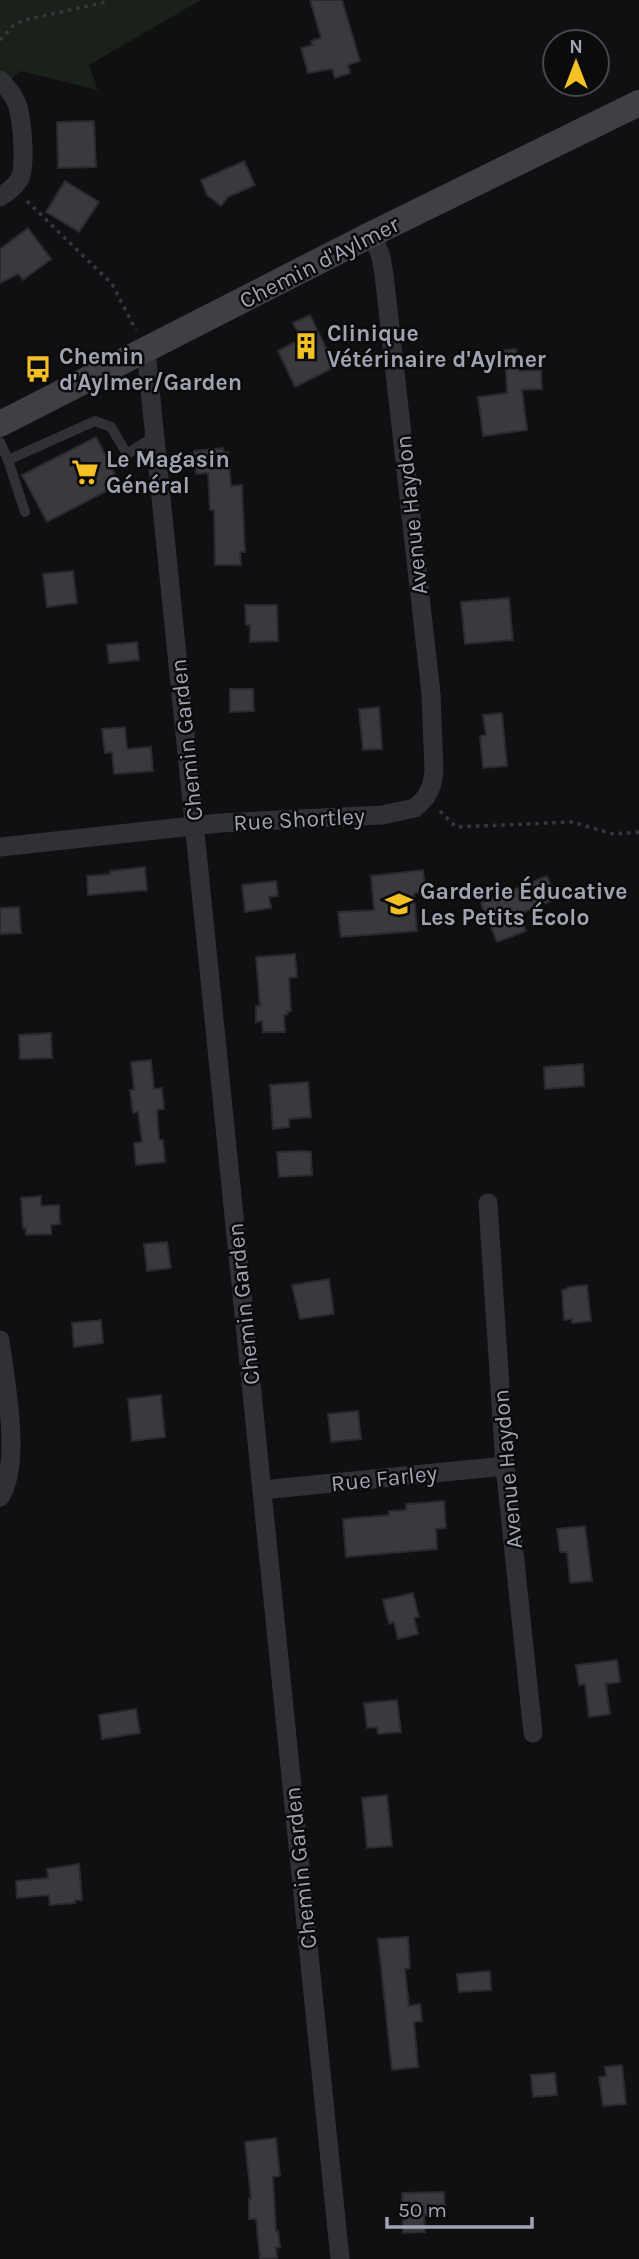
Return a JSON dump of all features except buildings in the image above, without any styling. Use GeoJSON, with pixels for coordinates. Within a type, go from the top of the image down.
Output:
{"type":"FeatureCollection","features":[{"type":"Feature","properties":{"kind":"main road","name":"Chemin d'Aylmer"},"geometry":{"type":"LineString","coordinates":[[0,424],[372,234],[639,103]]}},
{"type":"Feature","properties":{"kind":"street"},"geometry":{"type":"LineString","coordinates":[[0,80],[14,98],[20,121],[20,177],[6,192]]}},
{"type":"Feature","properties":{"kind":"street","name":"Avenue Haydon"},"geometry":{"type":"LineString","coordinates":[[372,234],[384,274],[431,694],[434,771],[426,797]]}},
{"type":"Feature","properties":{"kind":"street","name":"Chemin Garden"},"geometry":{"type":"LineString","coordinates":[[146,350],[340,2259]]}},
{"type":"Feature","properties":{"kind":"street","name":"Rue Shortley"},"geometry":{"type":"LineString","coordinates":[[0,847],[195,826],[390,814],[415,808],[426,797]]}},
{"type":"Feature","properties":{"kind":"street","name":"Avenue Haydon"},"geometry":{"type":"LineString","coordinates":[[488,1203],[505,1466],[533,1733]]}},
{"type":"Feature","properties":{"kind":"street"},"geometry":{"type":"LineString","coordinates":[[0,1340],[9,1411],[10,1461],[7,1482],[0,1497]]}},
{"type":"Feature","properties":{"kind":"street","name":"Rue Farley"},"geometry":{"type":"LineString","coordinates":[[262,1490],[505,1466]]}},
{"type":"Feature","properties":{"kind":"lane"},"geometry":{"type":"LineString","coordinates":[[8,460],[95,421],[111,427],[127,454],[155,435]]}},
{"type":"Feature","properties":{"kind":"lane"},"geometry":{"type":"LineString","coordinates":[[0,442],[25,512]]}},
{"type":"Feature","properties":{"kind":"path"},"geometry":{"type":"LineString","coordinates":[[0,40],[13,26],[24,20],[106,2]]}},
{"type":"Feature","properties":{"kind":"path"},"geometry":{"type":"LineString","coordinates":[[6,192],[112,284],[146,350]]}},
{"type":"Feature","properties":{"kind":"path"},"geometry":{"type":"LineString","coordinates":[[426,797],[456,827],[572,821],[613,834],[639,832]]}},
{"type":"Feature","properties":{"kind":"shaded area"},"geometry":{"type":"Polygon","coordinates":[[[0,0],[201,0],[89,65],[98,90],[20,71],[5,85],[0,80],[0,0]]]}},
{"type":"Feature","properties":{"kind":"place","name":"Clinique Vétérinaire d'Aylmer"},"geometry":{"type":"Point","coordinates":[306,346]}},
{"type":"Feature","properties":{"kind":"place","name":"Chemin d'Aylmer/Garden"},"geometry":{"type":"Point","coordinates":[38,369]}},
{"type":"Feature","properties":{"kind":"place","name":"Le Magasin Général"},"geometry":{"type":"Point","coordinates":[85,472]}},
{"type":"Feature","properties":{"kind":"place","name":"Garderie Éducative Les Petits Écolo"},"geometry":{"type":"Point","coordinates":[399,904]}}]}
